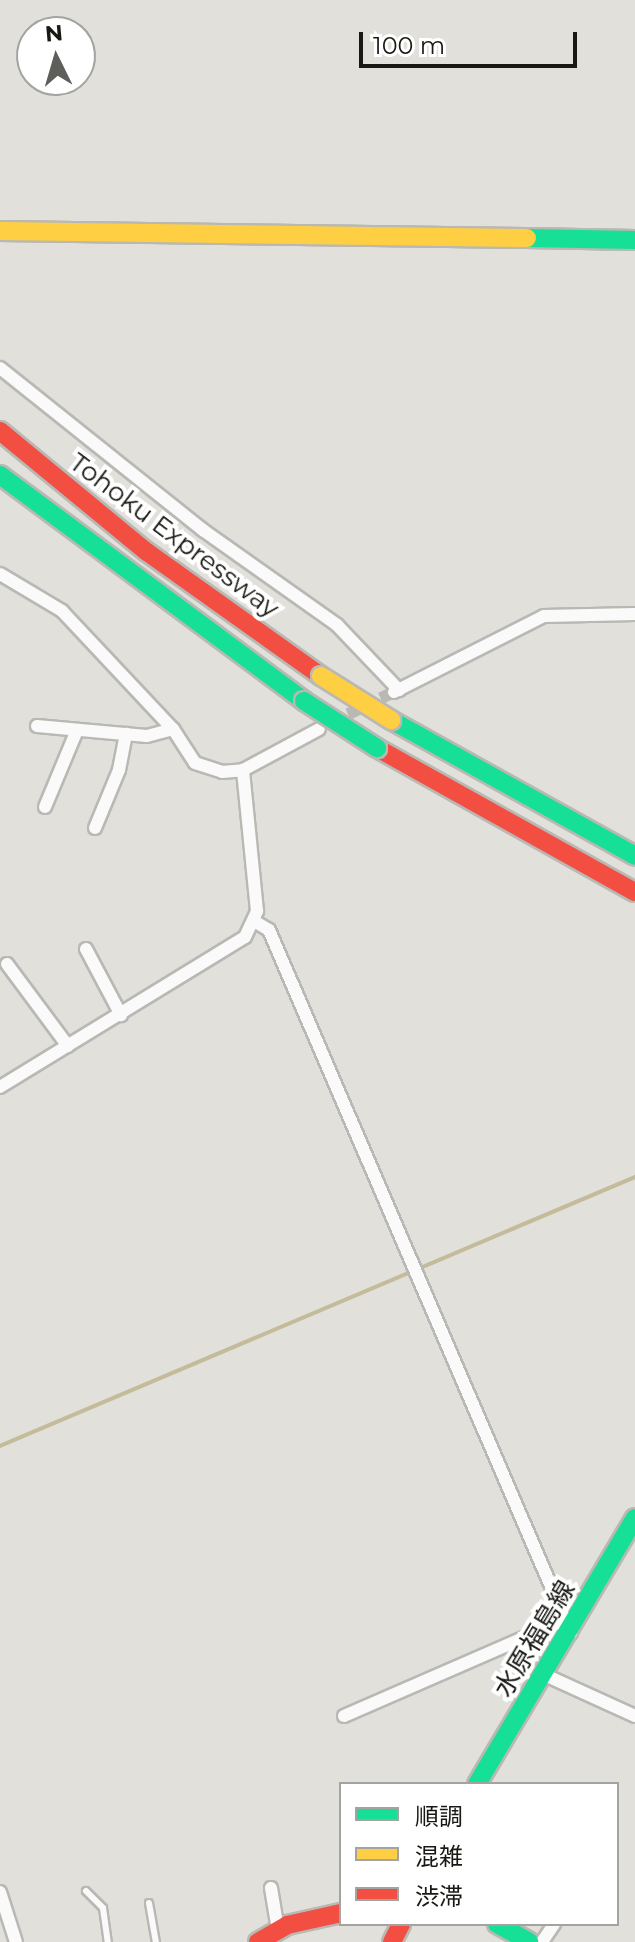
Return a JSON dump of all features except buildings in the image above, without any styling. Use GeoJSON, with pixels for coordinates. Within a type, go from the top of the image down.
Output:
{"type":"FeatureCollection","features":[{"type":"Feature","properties":{"kind":"main road"},"geometry":{"type":"LineString","coordinates":[[0,231],[635,240]]}},
{"type":"Feature","properties":{"kind":"main road","name":"Tohoku Expressway"},"geometry":{"type":"LineString","coordinates":[[0,431],[147,552],[321,676],[391,720],[635,856]]}},
{"type":"Feature","properties":{"kind":"main road"},"geometry":{"type":"LineString","coordinates":[[0,475],[128,575],[304,701],[377,748],[635,892]]}},
{"type":"Feature","properties":{"kind":"main road","name":"水原福島線"},"geometry":{"type":"LineString","coordinates":[[478,1782],[545,1675],[566,1627],[635,1518]]}},
{"type":"Feature","properties":{"kind":"main road"},"geometry":{"type":"LineString","coordinates":[[258,1942],[278,1930],[318,1915],[339,1913]]}},
{"type":"Feature","properties":{"kind":"main road"},"geometry":{"type":"LineString","coordinates":[[501,1926],[529,1942]]}},
{"type":"Feature","properties":{"kind":"street"},"geometry":{"type":"LineString","coordinates":[[0,368],[203,530],[337,625],[397,691],[544,616],[635,614]]}},
{"type":"Feature","properties":{"kind":"street"},"geometry":{"type":"LineString","coordinates":[[0,574],[62,611],[173,729],[205,770],[243,770],[319,729]]}},
{"type":"Feature","properties":{"kind":"street"},"geometry":{"type":"LineString","coordinates":[[37,726],[126,734],[173,729]]}},
{"type":"Feature","properties":{"kind":"street"},"geometry":{"type":"LineString","coordinates":[[45,807],[77,730]]}},
{"type":"Feature","properties":{"kind":"street"},"geometry":{"type":"LineString","coordinates":[[95,828],[119,770],[126,734]]}},
{"type":"Feature","properties":{"kind":"street"},"geometry":{"type":"LineString","coordinates":[[0,1087],[222,955],[245,937],[254,921],[243,770]]}},
{"type":"Feature","properties":{"kind":"street"},"geometry":{"type":"LineString","coordinates":[[254,921],[269,930],[566,1627],[344,1716]]}},
{"type":"Feature","properties":{"kind":"street"},"geometry":{"type":"LineString","coordinates":[[86,949],[121,1015]]}},
{"type":"Feature","properties":{"kind":"street"},"geometry":{"type":"LineString","coordinates":[[7,964],[68,1046]]}},
{"type":"Feature","properties":{"kind":"street"},"geometry":{"type":"LineString","coordinates":[[545,1675],[635,1716]]}},
{"type":"Feature","properties":{"kind":"street"},"geometry":{"type":"LineString","coordinates":[[271,1888],[278,1930]]}},
{"type":"Feature","properties":{"kind":"street"},"geometry":{"type":"LineString","coordinates":[[0,1892],[16,1942]]}},
{"type":"Feature","properties":{"kind":"lane"},"geometry":{"type":"LineString","coordinates":[[86,1891],[103,1908],[108,1942]]}},
{"type":"Feature","properties":{"kind":"lane"},"geometry":{"type":"LineString","coordinates":[[149,1903],[156,1942]]}},
{"type":"Feature","properties":{"kind":"waterway"},"geometry":{"type":"LineString","coordinates":[[0,1446],[635,1177]]}},
{"type":"Feature","properties":{"kind":"tunnel"},"geometry":{"type":"LineString","coordinates":[[332,722],[394,692]]}},
{"type":"Feature","properties":{"kind":"traffic: fast"},"geometry":{"type":"LineString","coordinates":[[527,238],[635,240]]}},
{"type":"Feature","properties":{"kind":"traffic: fast"},"geometry":{"type":"LineString","coordinates":[[0,475],[304,701]]}},
{"type":"Feature","properties":{"kind":"traffic: fast"},"geometry":{"type":"LineString","coordinates":[[304,701],[377,748]]}},
{"type":"Feature","properties":{"kind":"traffic: fast"},"geometry":{"type":"LineString","coordinates":[[391,720],[635,856]]}},
{"type":"Feature","properties":{"kind":"traffic: fast"},"geometry":{"type":"LineString","coordinates":[[478,1782],[635,1518]]}},
{"type":"Feature","properties":{"kind":"traffic: fast"},"geometry":{"type":"LineString","coordinates":[[501,1926],[529,1942]]}},
{"type":"Feature","properties":{"kind":"traffic: slow"},"geometry":{"type":"LineString","coordinates":[[0,231],[527,238]]}},
{"type":"Feature","properties":{"kind":"traffic: slow"},"geometry":{"type":"LineString","coordinates":[[321,676],[391,720]]}},
{"type":"Feature","properties":{"kind":"traffic: jam"},"geometry":{"type":"LineString","coordinates":[[0,431],[147,552],[321,676]]}},
{"type":"Feature","properties":{"kind":"traffic: jam"},"geometry":{"type":"LineString","coordinates":[[377,748],[635,892]]}},
{"type":"Feature","properties":{"kind":"traffic: jam"},"geometry":{"type":"LineString","coordinates":[[258,1942],[287,1925],[339,1913]]}},
{"type":"Feature","properties":{"kind":"traffic: jam"},"geometry":{"type":"LineString","coordinates":[[392,1942],[400,1926]]}}]}
